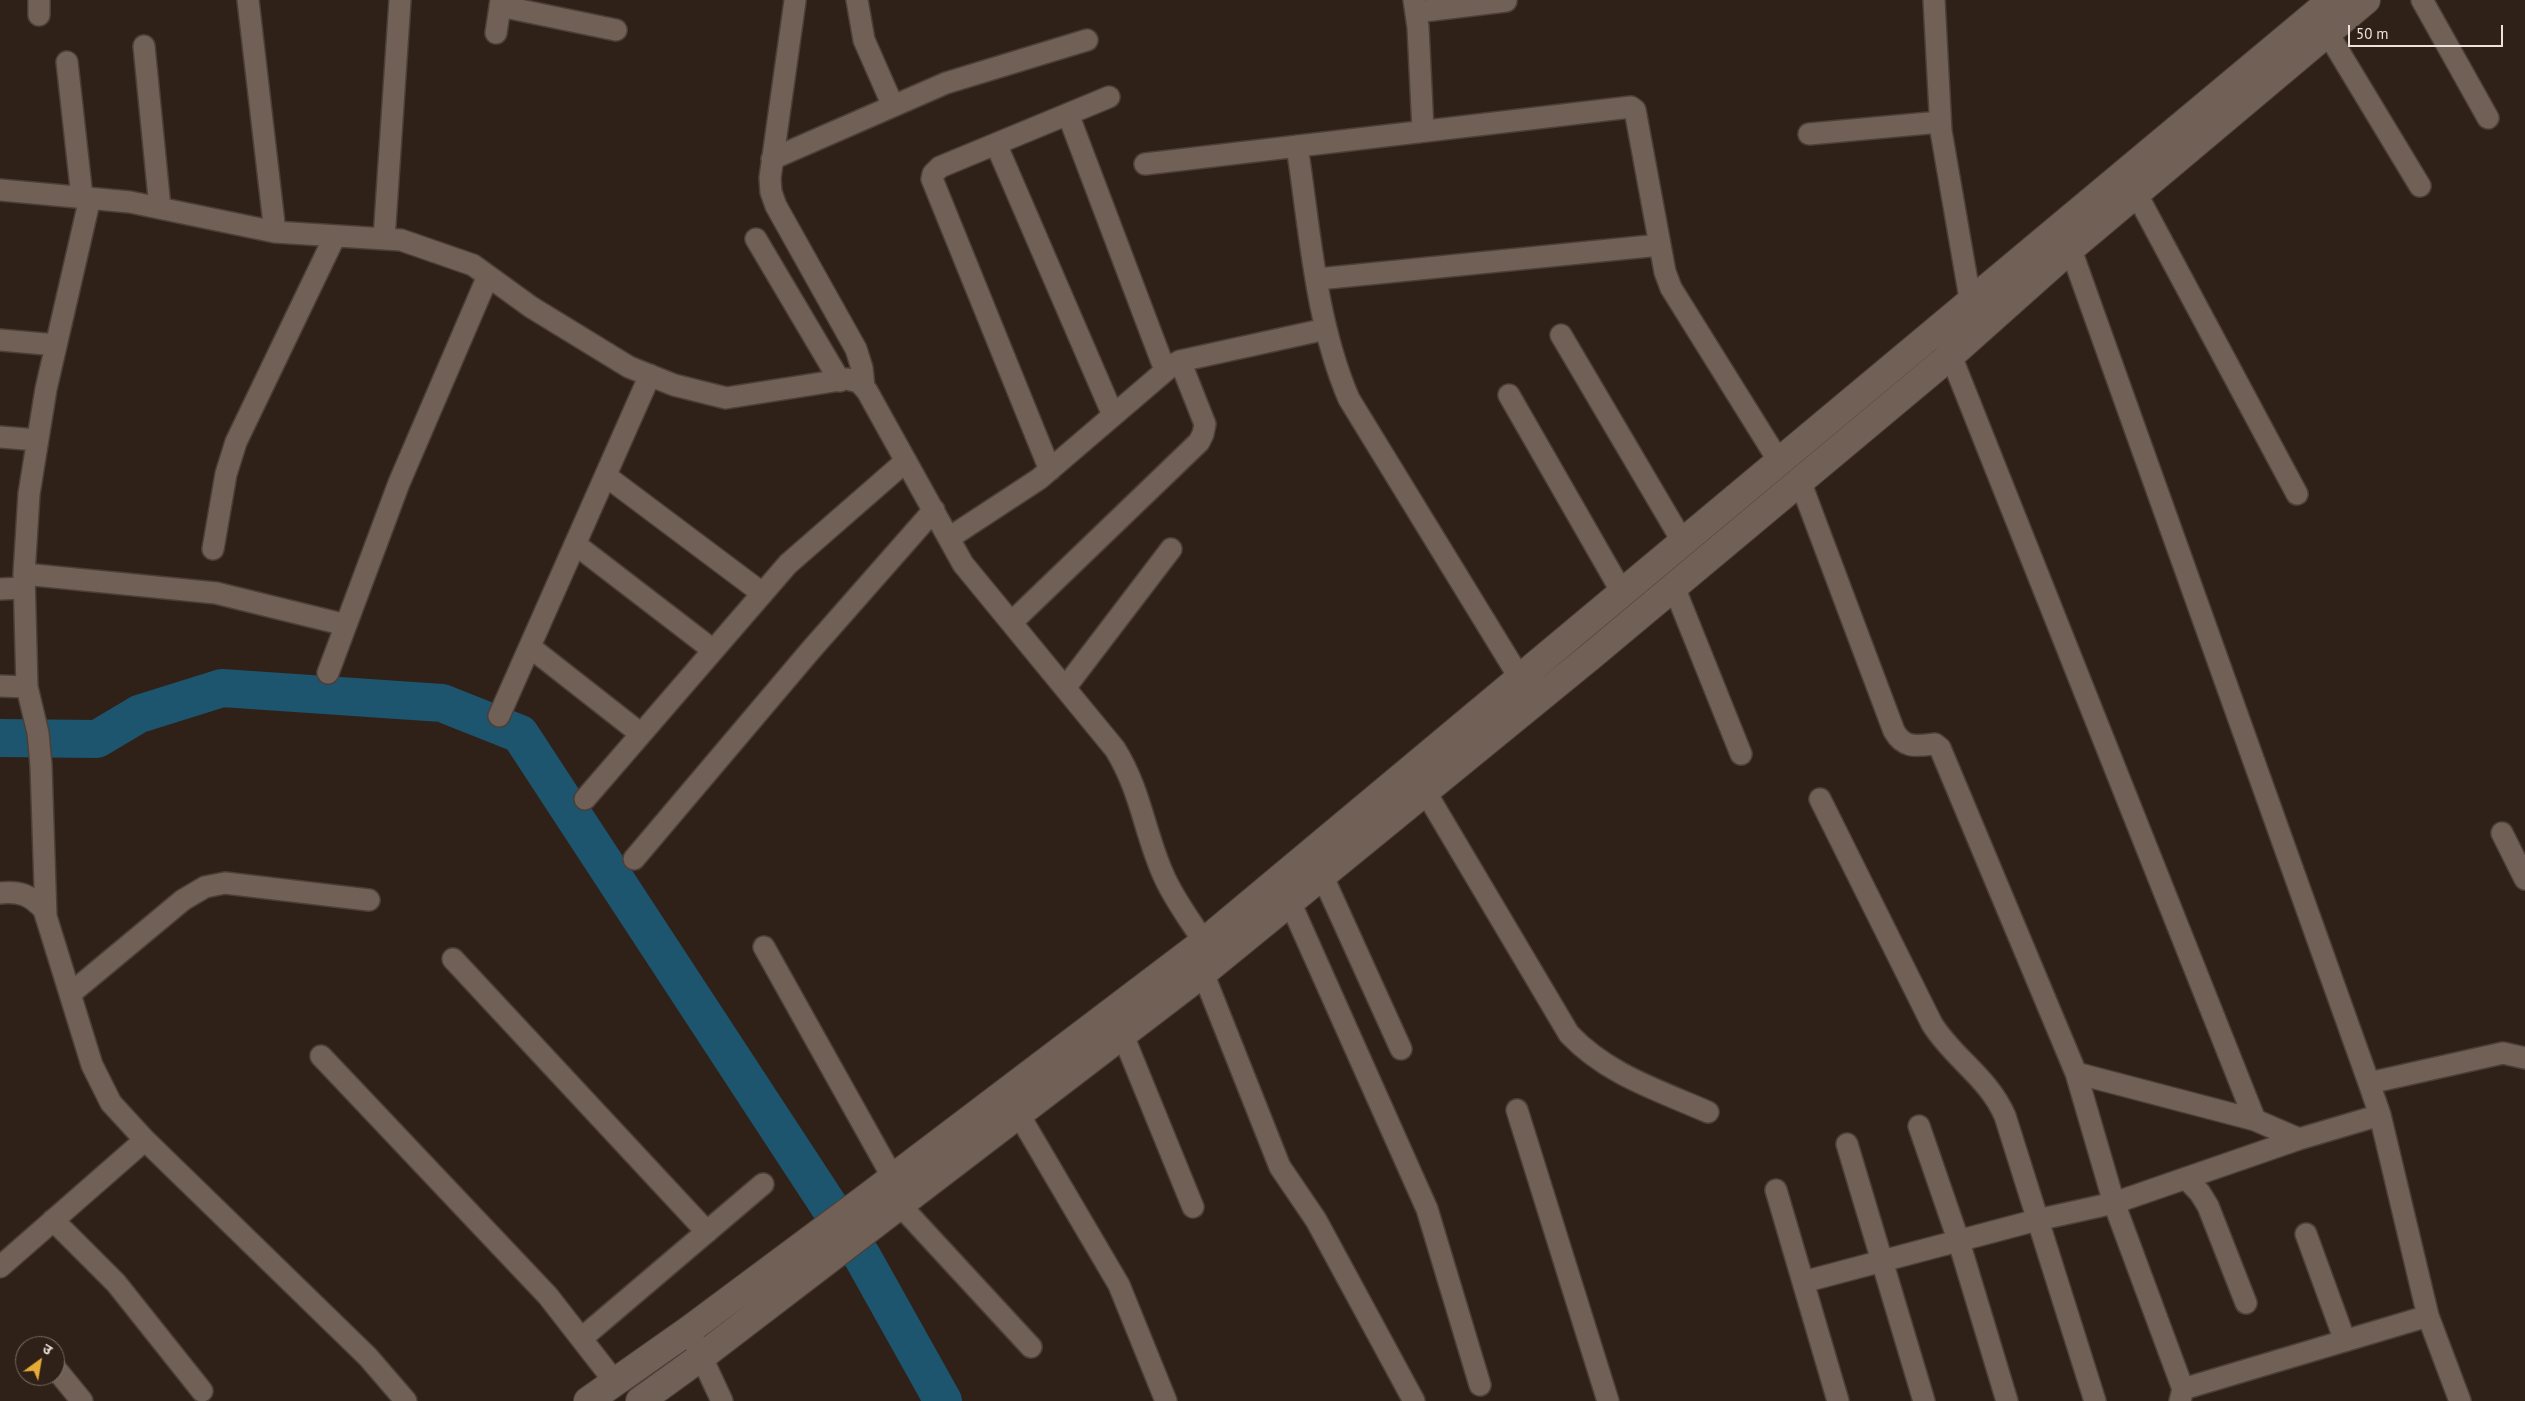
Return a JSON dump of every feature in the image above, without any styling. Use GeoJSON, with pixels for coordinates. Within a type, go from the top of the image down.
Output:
{"type":"FeatureCollection","features":[{"type":"Feature","properties":{"kind":"main road"},"geometry":{"type":"LineString","coordinates":[[640,1401],[701,1357],[830,1257],[881,1208],[1018,1113],[1202,973],[1674,587],[1951,356],[2067,237],[2332,0]]}},
{"type":"Feature","properties":{"kind":"main road"},"geometry":{"type":"LineString","coordinates":[[588,1401],[688,1330],[815,1234],[881,1208],[893,1178],[1204,942],[1971,304],[2067,237],[2136,193],[2366,0]]}},
{"type":"Feature","properties":{"kind":"street"},"geometry":{"type":"LineString","coordinates":[[248,0],[276,232]]}},
{"type":"Feature","properties":{"kind":"street"},"geometry":{"type":"LineString","coordinates":[[384,239],[400,0]]}},
{"type":"Feature","properties":{"kind":"street"},"geometry":{"type":"LineString","coordinates":[[857,0],[864,40],[892,106]]}},
{"type":"Feature","properties":{"kind":"street"},"geometry":{"type":"LineString","coordinates":[[1934,0],[1940,122],[1971,304]]}},
{"type":"Feature","properties":{"kind":"street"},"geometry":{"type":"LineString","coordinates":[[2422,0],[2488,118]]}},
{"type":"Feature","properties":{"kind":"street"},"geometry":{"type":"LineString","coordinates":[[795,1],[772,159],[771,192],[776,206],[856,350],[862,368],[864,387]]}},
{"type":"Feature","properties":{"kind":"street"},"geometry":{"type":"LineString","coordinates":[[1422,130],[1415,6],[1506,1]]}},
{"type":"Feature","properties":{"kind":"street"},"geometry":{"type":"LineString","coordinates":[[496,34],[500,3],[616,30]]}},
{"type":"Feature","properties":{"kind":"street"},"geometry":{"type":"LineString","coordinates":[[2327,32],[2420,186]]}},
{"type":"Feature","properties":{"kind":"street"},"geometry":{"type":"LineString","coordinates":[[772,159],[961,77],[1087,40]]}},
{"type":"Feature","properties":{"kind":"street"},"geometry":{"type":"LineString","coordinates":[[144,46],[160,208]]}},
{"type":"Feature","properties":{"kind":"street"},"geometry":{"type":"LineString","coordinates":[[46,916],[38,733],[27,687],[24,581],[29,494],[36,440],[86,198],[67,62]]}},
{"type":"Feature","properties":{"kind":"street"},"geometry":{"type":"LineString","coordinates":[[1050,470],[932,179],[932,174],[940,167],[1109,98]]}},
{"type":"Feature","properties":{"kind":"street"},"geometry":{"type":"LineString","coordinates":[[1145,164],[1422,130],[1631,107],[1635,110],[1665,272],[1671,288],[1780,463]]}},
{"type":"Feature","properties":{"kind":"street"},"geometry":{"type":"LineString","coordinates":[[1012,622],[1199,442],[1205,424],[1173,366],[1068,114]]}},
{"type":"Feature","properties":{"kind":"street"},"geometry":{"type":"LineString","coordinates":[[1810,134],[1940,122]]}},
{"type":"Feature","properties":{"kind":"street"},"geometry":{"type":"LineString","coordinates":[[996,144],[1113,415]]}},
{"type":"Feature","properties":{"kind":"street"},"geometry":{"type":"LineString","coordinates":[[1297,146],[1326,329],[1336,370],[1348,399],[1521,680]]}},
{"type":"Feature","properties":{"kind":"street"},"geometry":{"type":"LineString","coordinates":[[0,190],[130,202],[276,232],[401,240],[473,265],[531,307],[629,367],[674,385],[726,398],[840,381],[859,382],[864,387],[963,564],[1115,750],[1127,768],[1135,785],[1162,873],[1204,942]]}},
{"type":"Feature","properties":{"kind":"street"},"geometry":{"type":"LineString","coordinates":[[2136,193],[2297,494]]}},
{"type":"Feature","properties":{"kind":"street"},"geometry":{"type":"LineString","coordinates":[[214,549],[226,474],[236,442],[335,236]]}},
{"type":"Feature","properties":{"kind":"street"},"geometry":{"type":"LineString","coordinates":[[2067,237],[2380,1115],[2428,1316],[2456,1396],[2460,1401]]}},
{"type":"Feature","properties":{"kind":"street"},"geometry":{"type":"LineString","coordinates":[[756,239],[840,381]]}},
{"type":"Feature","properties":{"kind":"street"},"geometry":{"type":"LineString","coordinates":[[1318,279],[1660,245]]}},
{"type":"Feature","properties":{"kind":"street"},"geometry":{"type":"LineString","coordinates":[[328,673],[399,483],[488,276]]}},
{"type":"Feature","properties":{"kind":"street"},"geometry":{"type":"LineString","coordinates":[[949,538],[1023,491],[1173,366],[1326,329]]}},
{"type":"Feature","properties":{"kind":"street"},"geometry":{"type":"LineString","coordinates":[[1941,329],[2255,1120]]}},
{"type":"Feature","properties":{"kind":"street"},"geometry":{"type":"LineString","coordinates":[[1561,335],[1684,544]]}},
{"type":"Feature","properties":{"kind":"street"},"geometry":{"type":"LineString","coordinates":[[0,340],[56,345]]}},
{"type":"Feature","properties":{"kind":"street"},"geometry":{"type":"LineString","coordinates":[[499,716],[650,375]]}},
{"type":"Feature","properties":{"kind":"street"},"geometry":{"type":"LineString","coordinates":[[1509,395],[1623,594]]}},
{"type":"Feature","properties":{"kind":"street"},"geometry":{"type":"LineString","coordinates":[[0,437],[36,440]]}},
{"type":"Feature","properties":{"kind":"street"},"geometry":{"type":"LineString","coordinates":[[585,799],[788,564],[906,461]]}},
{"type":"Feature","properties":{"kind":"street"},"geometry":{"type":"LineString","coordinates":[[606,476],[762,593]]}},
{"type":"Feature","properties":{"kind":"street"},"geometry":{"type":"LineString","coordinates":[[1800,482],[1894,731],[1904,744],[1913,746],[1935,744],[1940,748],[2076,1073],[2114,1203],[2182,1395],[2345,1341],[2428,1316]]}},
{"type":"Feature","properties":{"kind":"street"},"geometry":{"type":"LineString","coordinates":[[634,858],[810,651],[934,510]]}},
{"type":"Feature","properties":{"kind":"street"},"geometry":{"type":"LineString","coordinates":[[575,544],[713,650]]}},
{"type":"Feature","properties":{"kind":"street"},"geometry":{"type":"LineString","coordinates":[[1065,688],[1171,549]]}},
{"type":"Feature","properties":{"kind":"street"},"geometry":{"type":"LineString","coordinates":[[0,589],[24,581],[216,593],[346,625]]}},
{"type":"Feature","properties":{"kind":"street"},"geometry":{"type":"LineString","coordinates":[[1674,587],[1741,754]]}},
{"type":"Feature","properties":{"kind":"street"},"geometry":{"type":"LineString","coordinates":[[530,647],[641,734]]}},
{"type":"Feature","properties":{"kind":"street"},"geometry":{"type":"LineString","coordinates":[[0,686],[27,687]]}},
{"type":"Feature","properties":{"kind":"street"},"geometry":{"type":"LineString","coordinates":[[1425,791],[1569,1034],[1586,1053],[1610,1069],[1708,1112]]}},
{"type":"Feature","properties":{"kind":"street"},"geometry":{"type":"LineString","coordinates":[[1820,800],[1932,1024],[1941,1039],[1989,1086],[2006,1116],[2095,1401]]}},
{"type":"Feature","properties":{"kind":"street"},"geometry":{"type":"LineString","coordinates":[[2502,833],[2525,879]]}},
{"type":"Feature","properties":{"kind":"street"},"geometry":{"type":"LineString","coordinates":[[1322,875],[1401,1049]]}},
{"type":"Feature","properties":{"kind":"street"},"geometry":{"type":"LineString","coordinates":[[70,994],[183,900],[205,887],[225,883],[368,900]]}},
{"type":"Feature","properties":{"kind":"street"},"geometry":{"type":"LineString","coordinates":[[0,893],[24,893],[34,899],[44,910],[92,1065],[111,1103],[145,1140],[368,1356],[406,1401]]}},
{"type":"Feature","properties":{"kind":"street"},"geometry":{"type":"LineString","coordinates":[[1290,902],[1427,1209],[1480,1385]]}},
{"type":"Feature","properties":{"kind":"street"},"geometry":{"type":"LineString","coordinates":[[764,947],[893,1178]]}},
{"type":"Feature","properties":{"kind":"street"},"geometry":{"type":"LineString","coordinates":[[452,960],[706,1232]]}},
{"type":"Feature","properties":{"kind":"street"},"geometry":{"type":"LineString","coordinates":[[1202,973],[1280,1167],[1316,1220],[1414,1401]]}},
{"type":"Feature","properties":{"kind":"street"},"geometry":{"type":"LineString","coordinates":[[1122,1033],[1193,1207]]}},
{"type":"Feature","properties":{"kind":"street"},"geometry":{"type":"LineString","coordinates":[[2369,1083],[2504,1053],[2525,1058]]}},
{"type":"Feature","properties":{"kind":"street"},"geometry":{"type":"LineString","coordinates":[[321,1056],[548,1296],[615,1382]]}},
{"type":"Feature","properties":{"kind":"street"},"geometry":{"type":"LineString","coordinates":[[2076,1073],[2255,1120],[2299,1139]]}},
{"type":"Feature","properties":{"kind":"street"},"geometry":{"type":"LineString","coordinates":[[1517,1110],[1608,1401]]}},
{"type":"Feature","properties":{"kind":"street"},"geometry":{"type":"LineString","coordinates":[[1018,1113],[1118,1285],[1166,1401]]}},
{"type":"Feature","properties":{"kind":"street"},"geometry":{"type":"LineString","coordinates":[[1803,1282],[2037,1220],[2114,1203],[2299,1139],[2380,1115]]}},
{"type":"Feature","properties":{"kind":"street"},"geometry":{"type":"LineString","coordinates":[[1919,1126],[1959,1242],[2007,1401]]}},
{"type":"Feature","properties":{"kind":"street"},"geometry":{"type":"LineString","coordinates":[[0,1267],[145,1140]]}},
{"type":"Feature","properties":{"kind":"street"},"geometry":{"type":"LineString","coordinates":[[1847,1144],[1924,1401]]}},
{"type":"Feature","properties":{"kind":"street"},"geometry":{"type":"LineString","coordinates":[[2186,1178],[2200,1193],[2208,1206],[2246,1303]]}},
{"type":"Feature","properties":{"kind":"street"},"geometry":{"type":"LineString","coordinates":[[582,1338],[763,1184]]}},
{"type":"Feature","properties":{"kind":"street"},"geometry":{"type":"LineString","coordinates":[[1776,1190],[1838,1401]]}},
{"type":"Feature","properties":{"kind":"street"},"geometry":{"type":"LineString","coordinates":[[881,1208],[1032,1347]]}},
{"type":"Feature","properties":{"kind":"street"},"geometry":{"type":"LineString","coordinates":[[53,1220],[116,1284],[202,1391]]}},
{"type":"Feature","properties":{"kind":"street"},"geometry":{"type":"LineString","coordinates":[[2306,1234],[2345,1341]]}},
{"type":"Feature","properties":{"kind":"street"},"geometry":{"type":"LineString","coordinates":[[688,1330],[722,1401]]}},
{"type":"Feature","properties":{"kind":"street"},"geometry":{"type":"LineString","coordinates":[[65,1380],[82,1401]]}},
{"type":"Feature","properties":{"kind":"waterway"},"geometry":{"type":"LineString","coordinates":[[0,738],[97,739],[139,714],[222,688],[442,703],[520,734],[863,1258],[943,1401]]}}]}
